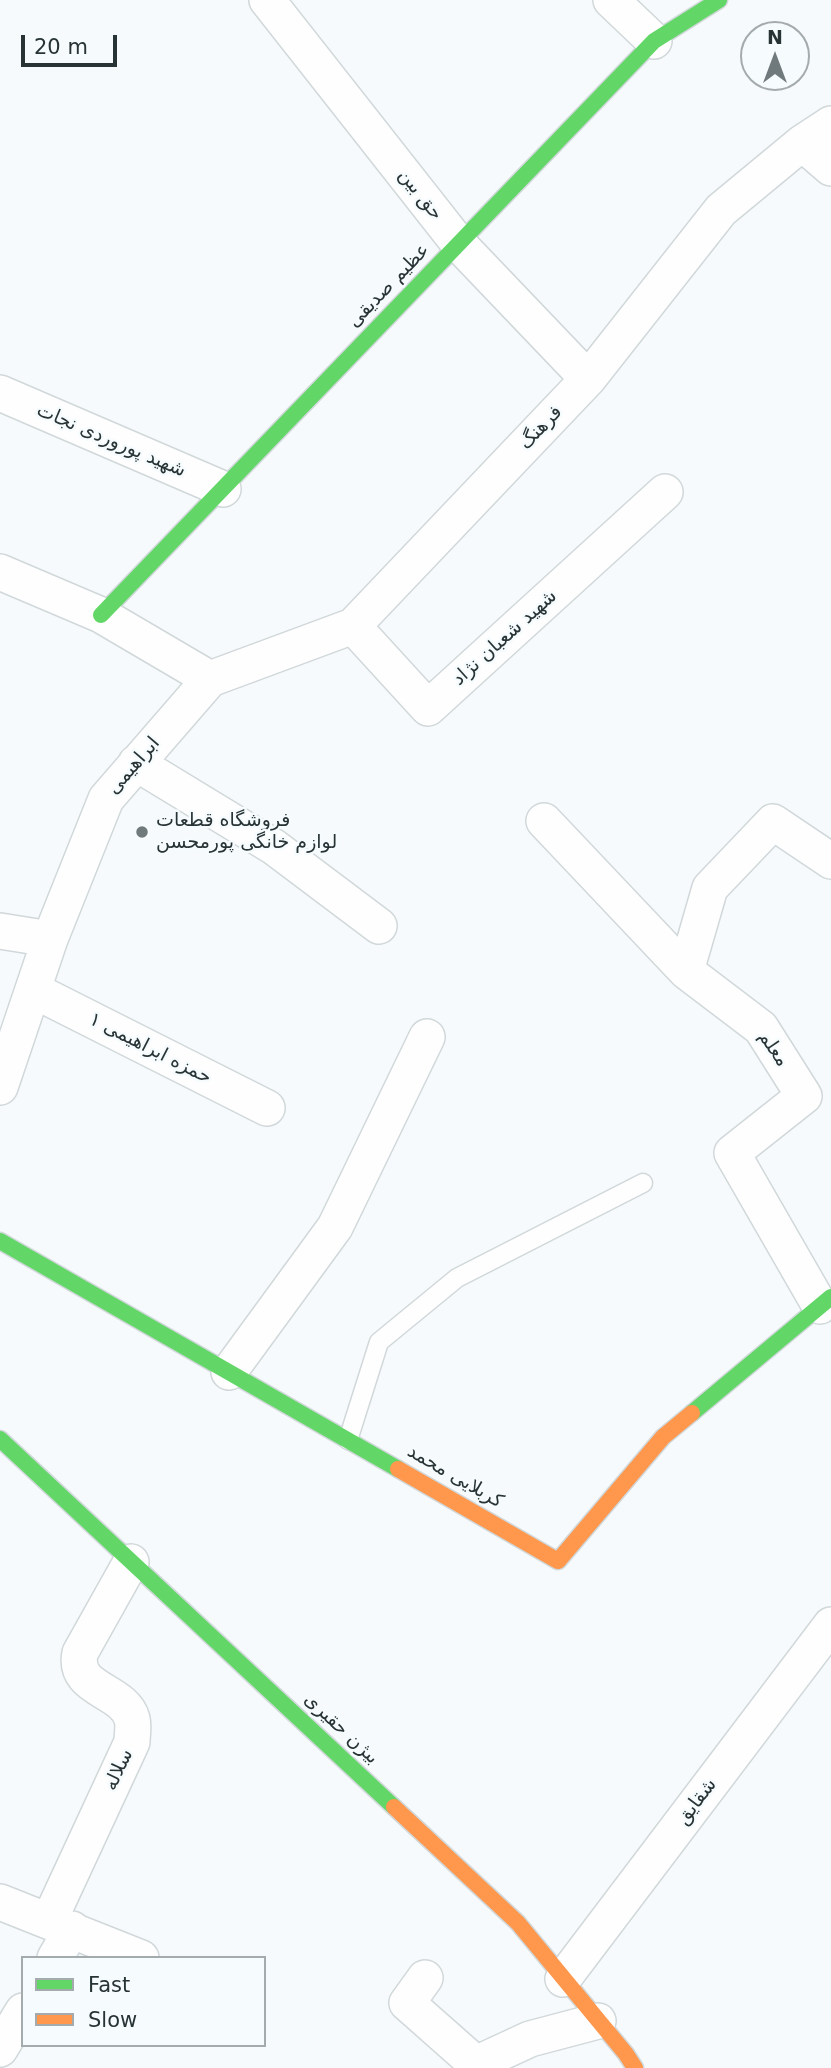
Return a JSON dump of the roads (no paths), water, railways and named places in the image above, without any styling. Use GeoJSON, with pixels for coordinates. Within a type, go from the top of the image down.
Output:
{"type":"FeatureCollection","features":[{"type":"Feature","properties":{"kind":"street","name":"حق بین"},"geometry":{"type":"LineString","coordinates":[[267,0],[458,244],[588,379]]}},
{"type":"Feature","properties":{"kind":"street"},"geometry":{"type":"LineString","coordinates":[[611,0],[654,41]]}},
{"type":"Feature","properties":{"kind":"street","name":"عظیم صدیقی"},"geometry":{"type":"LineString","coordinates":[[101,615],[654,41],[719,0]]}},
{"type":"Feature","properties":{"kind":"street","name":"فرهنگ"},"geometry":{"type":"LineString","coordinates":[[209,679],[353,626],[588,379],[721,210],[802,144],[831,124]]}},
{"type":"Feature","properties":{"kind":"street"},"geometry":{"type":"LineString","coordinates":[[802,144],[831,168]]}},
{"type":"Feature","properties":{"kind":"street","name":"شهید پوروردی نجات"},"geometry":{"type":"LineString","coordinates":[[0,393],[223,489]]}},
{"type":"Feature","properties":{"kind":"street","name":"شهید شعبان نژاد"},"geometry":{"type":"LineString","coordinates":[[353,626],[428,708],[665,492]]}},
{"type":"Feature","properties":{"kind":"street"},"geometry":{"type":"LineString","coordinates":[[0,572],[101,615],[209,679]]}},
{"type":"Feature","properties":{"kind":"street","name":"ابراهیمی"},"geometry":{"type":"LineString","coordinates":[[0,1087],[50,939],[106,799],[209,679]]}},
{"type":"Feature","properties":{"kind":"street"},"geometry":{"type":"LineString","coordinates":[[136,763],[274,847],[379,926]]}},
{"type":"Feature","properties":{"kind":"street","name":"معلم"},"geometry":{"type":"LineString","coordinates":[[544,821],[686,971],[761,1028],[804,1096],[732,1153],[826,1302]]}},
{"type":"Feature","properties":{"kind":"street"},"geometry":{"type":"LineString","coordinates":[[686,971],[710,888],[773,822],[831,861]]}},
{"type":"Feature","properties":{"kind":"street"},"geometry":{"type":"LineString","coordinates":[[0,931],[50,939]]}},
{"type":"Feature","properties":{"kind":"street","name":"حمزه ابراهیمی ۱"},"geometry":{"type":"LineString","coordinates":[[33,990],[267,1108]]}},
{"type":"Feature","properties":{"kind":"street"},"geometry":{"type":"LineString","coordinates":[[229,1372],[335,1227],[427,1037]]}},
{"type":"Feature","properties":{"kind":"street","name":"کربلایی محمد"},"geometry":{"type":"LineString","coordinates":[[0,1241],[558,1560],[663,1437],[826,1302]]}},
{"type":"Feature","properties":{"kind":"street","name":"بیژن حقیری"},"geometry":{"type":"LineString","coordinates":[[0,1439],[518,1923],[635,2068]]}},
{"type":"Feature","properties":{"kind":"street","name":"سلاله"},"geometry":{"type":"LineString","coordinates":[[59,1936],[132,1742],[132,1719],[123,1705],[85,1678],[78,1664],[80,1653],[131,1562]]}},
{"type":"Feature","properties":{"kind":"street","name":"شقایق"},"geometry":{"type":"LineString","coordinates":[[564,1979],[831,1625]]}},
{"type":"Feature","properties":{"kind":"street"},"geometry":{"type":"LineString","coordinates":[[0,1902],[59,1936],[134,1956]]}},
{"type":"Feature","properties":{"kind":"street"},"geometry":{"type":"LineString","coordinates":[[416,1991],[474,2066],[530,2039],[598,2021]]}},
{"type":"Feature","properties":{"kind":"street"},"geometry":{"type":"LineString","coordinates":[[0,2049],[21,2014]]}},
{"type":"Feature","properties":{"kind":"lane"},"geometry":{"type":"LineString","coordinates":[[348,1440],[379,1342],[457,1278],[643,1183]]}},
{"type":"Feature","properties":{"kind":"place","name":"فروشگاه قطعات لوازم خانگی پورمحسن"},"geometry":{"type":"Point","coordinates":[142,832]}}]}
